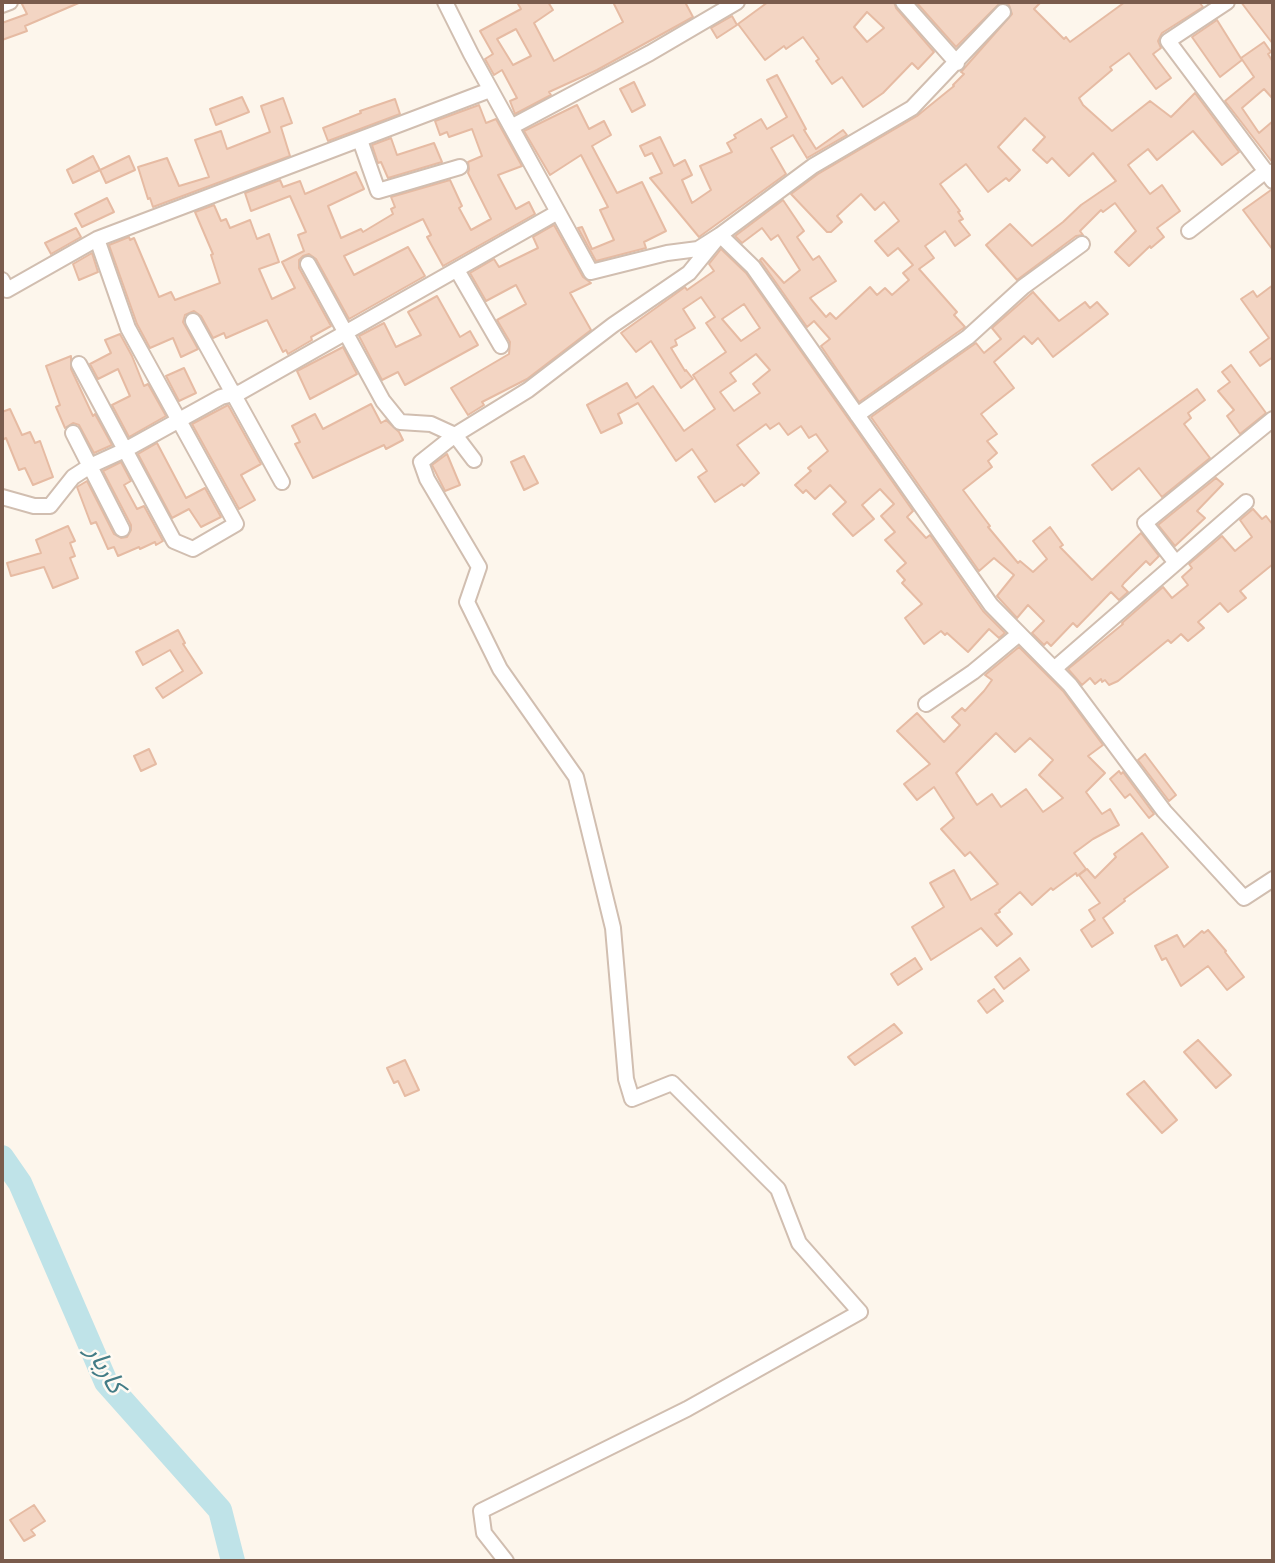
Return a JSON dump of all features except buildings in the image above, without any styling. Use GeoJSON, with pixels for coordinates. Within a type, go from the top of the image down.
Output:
{"type":"FeatureCollection","features":[{"type":"Feature","properties":{"kind":"street"},"geometry":{"type":"LineString","coordinates":[[2,5],[10,2]]}},
{"type":"Feature","properties":{"kind":"street"},"geometry":{"type":"LineString","coordinates":[[445,2],[591,272],[698,248],[720,235],[813,166],[912,108],[1003,12]]}},
{"type":"Feature","properties":{"kind":"street"},"geometry":{"type":"LineString","coordinates":[[511,127],[650,53],[737,2]]}},
{"type":"Feature","properties":{"kind":"street"},"geometry":{"type":"LineString","coordinates":[[903,2],[957,63]]}},
{"type":"Feature","properties":{"kind":"street"},"geometry":{"type":"LineString","coordinates":[[1189,231],[1271,175],[1168,41],[1227,2]]}},
{"type":"Feature","properties":{"kind":"street"},"geometry":{"type":"LineString","coordinates":[[2,280],[8,290],[97,239],[490,89]]}},
{"type":"Feature","properties":{"kind":"street"},"geometry":{"type":"LineString","coordinates":[[360,140],[378,191],[460,167]]}},
{"type":"Feature","properties":{"kind":"street"},"geometry":{"type":"LineString","coordinates":[[2,498],[34,506],[50,506],[72,477],[90,466],[125,450],[221,397],[241,392],[558,212]]}},
{"type":"Feature","properties":{"kind":"street"},"geometry":{"type":"LineString","coordinates":[[720,235],[753,267],[991,605],[1070,685],[1164,811],[1244,898],[1273,879]]}},
{"type":"Feature","properties":{"kind":"street"},"geometry":{"type":"LineString","coordinates":[[506,1561],[484,1533],[481,1511],[687,1409],[860,1312],[799,1243],[778,1189],[672,1083],[632,1098],[625,1079],[613,928],[576,777],[500,668],[467,602],[479,567],[427,479],[421,462],[455,435],[528,390],[613,325],[689,273],[720,235]]}},
{"type":"Feature","properties":{"kind":"street"},"geometry":{"type":"LineString","coordinates":[[79,364],[174,541],[193,549],[236,524],[128,328],[97,239]]}},
{"type":"Feature","properties":{"kind":"street"},"geometry":{"type":"LineString","coordinates":[[857,415],[968,337],[1023,287],[1082,244]]}},
{"type":"Feature","properties":{"kind":"street"},"geometry":{"type":"LineString","coordinates":[[308,264],[383,401],[400,422],[431,424],[455,435],[474,460]]}},
{"type":"Feature","properties":{"kind":"street"},"geometry":{"type":"LineString","coordinates":[[457,270],[501,345]]}},
{"type":"Feature","properties":{"kind":"street"},"geometry":{"type":"LineString","coordinates":[[192,321],[282,482]]}},
{"type":"Feature","properties":{"kind":"street"},"geometry":{"type":"LineString","coordinates":[[1176,563],[1145,523],[1273,419]]}},
{"type":"Feature","properties":{"kind":"street"},"geometry":{"type":"LineString","coordinates":[[73,433],[122,529]]}},
{"type":"Feature","properties":{"kind":"street"},"geometry":{"type":"LineString","coordinates":[[1054,668],[1246,502]]}},
{"type":"Feature","properties":{"kind":"street"},"geometry":{"type":"LineString","coordinates":[[926,704],[973,672],[1019,634]]}},
{"type":"Feature","properties":{"kind":"waterway","name":"کاربار"},"geometry":{"type":"LineString","coordinates":[[2,1157],[20,1183],[106,1382],[220,1510],[233,1561]]}}]}
